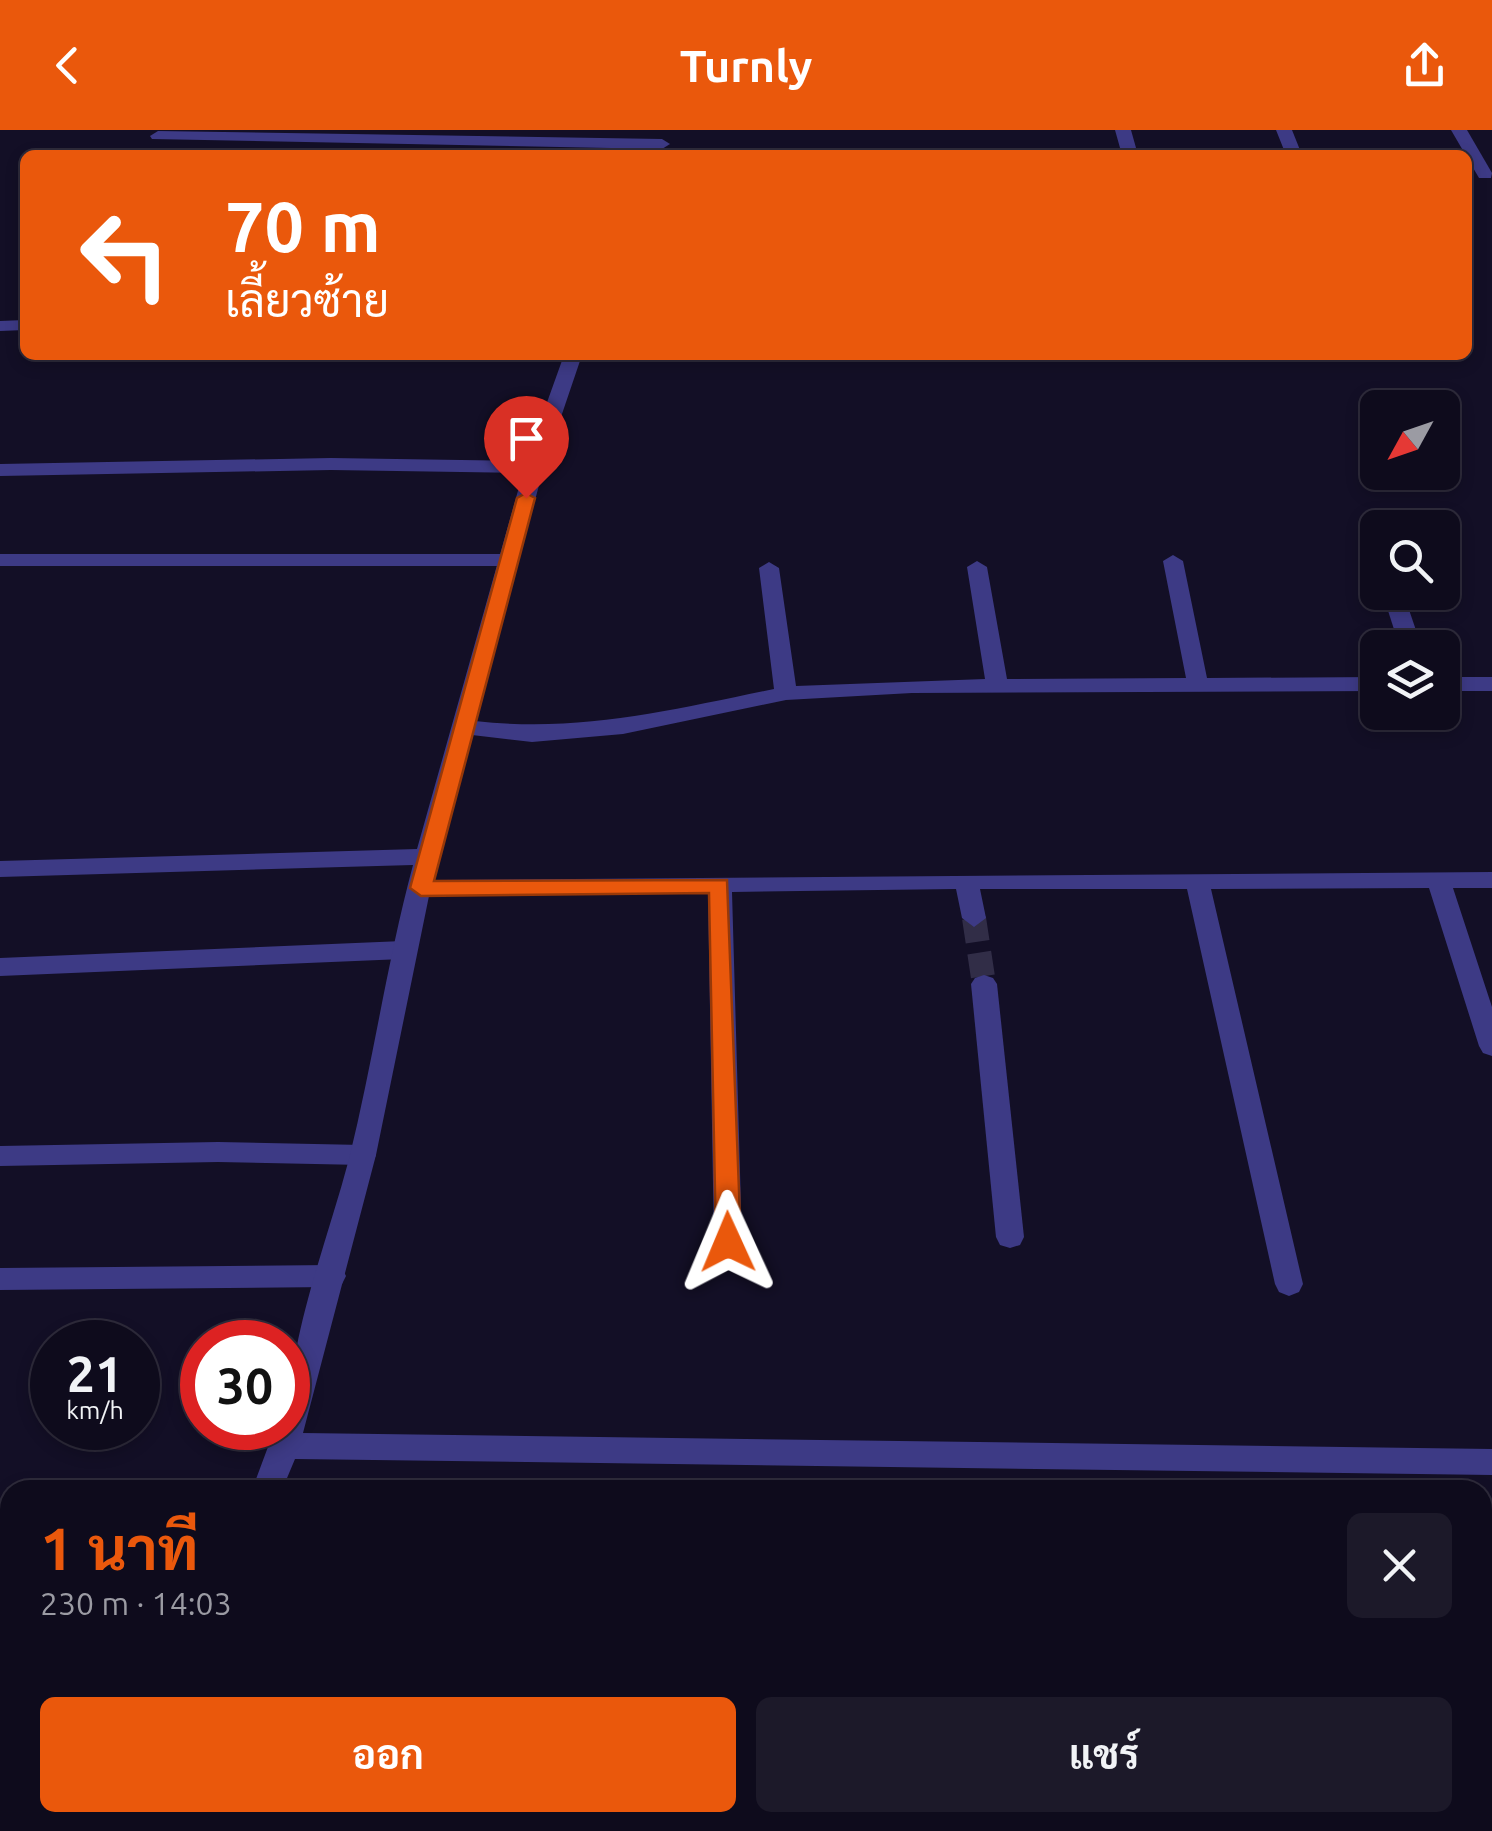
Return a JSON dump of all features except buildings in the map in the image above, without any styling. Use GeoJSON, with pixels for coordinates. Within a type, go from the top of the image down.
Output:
{"type":"FeatureCollection","features":[{"type":"Feature","properties":{"kind":"street"},"geometry":{"type":"LineString","coordinates":[[158,136],[253,134],[663,143]]}},
{"type":"Feature","properties":{"kind":"street"},"geometry":{"type":"LineString","coordinates":[[310,1356],[363,1155],[403,950],[427,857],[534,467],[570,360]]}},
{"type":"Feature","properties":{"kind":"street"},"geometry":{"type":"LineString","coordinates":[[0,470],[331,464],[534,467]]}},
{"type":"Feature","properties":{"kind":"street"},"geometry":{"type":"LineString","coordinates":[[0,560],[509,560]]}},
{"type":"Feature","properties":{"kind":"street"},"geometry":{"type":"LineString","coordinates":[[1172,560],[1198,685]]}},
{"type":"Feature","properties":{"kind":"street"},"geometry":{"type":"LineString","coordinates":[[977,567],[997,686]]}},
{"type":"Feature","properties":{"kind":"street"},"geometry":{"type":"LineString","coordinates":[[768,568],[786,693]]}},
{"type":"Feature","properties":{"kind":"street"},"geometry":{"type":"LineString","coordinates":[[462,727],[532,734],[623,727],[786,693],[997,686],[1360,684]]}},
{"type":"Feature","properties":{"kind":"street"},"geometry":{"type":"LineString","coordinates":[[1460,684],[1492,684]]}},
{"type":"Feature","properties":{"kind":"street"},"geometry":{"type":"LineString","coordinates":[[0,869],[427,857]]}},
{"type":"Feature","properties":{"kind":"street"},"geometry":{"type":"LineString","coordinates":[[421,888],[966,880],[1492,880]]}},
{"type":"Feature","properties":{"kind":"street"},"geometry":{"type":"LineString","coordinates":[[966,880],[974,918]]}},
{"type":"Feature","properties":{"kind":"street"},"geometry":{"type":"LineString","coordinates":[[1197,880],[1288,1284]]}},
{"type":"Feature","properties":{"kind":"street"},"geometry":{"type":"LineString","coordinates":[[1438,880],[1492,1046]]}},
{"type":"Feature","properties":{"kind":"street"},"geometry":{"type":"LineString","coordinates":[[720,886],[728,1242]]}},
{"type":"Feature","properties":{"kind":"street"},"geometry":{"type":"LineString","coordinates":[[0,967],[403,950]]}},
{"type":"Feature","properties":{"kind":"street"},"geometry":{"type":"LineString","coordinates":[[984,984],[1010,1237]]}},
{"type":"Feature","properties":{"kind":"street"},"geometry":{"type":"LineString","coordinates":[[0,1156],[218,1152],[363,1155]]}},
{"type":"Feature","properties":{"kind":"street"},"geometry":{"type":"LineString","coordinates":[[0,1279],[332,1276]]}},
{"type":"Feature","properties":{"kind":"street"},"geometry":{"type":"LineString","coordinates":[[310,1446],[1492,1462]]}},
{"type":"Feature","properties":{"kind":"street"},"geometry":{"type":"LineString","coordinates":[[271,1480],[283,1450]]}},
{"type":"Feature","properties":{"kind":"tunnel"},"geometry":{"type":"LineString","coordinates":[[974,918],[984,984]]}},
{"type":"Feature","properties":{"kind":"route"},"geometry":{"type":"LineString","coordinates":[[526,498],[421,888],[720,886],[728,1242]]}}]}
